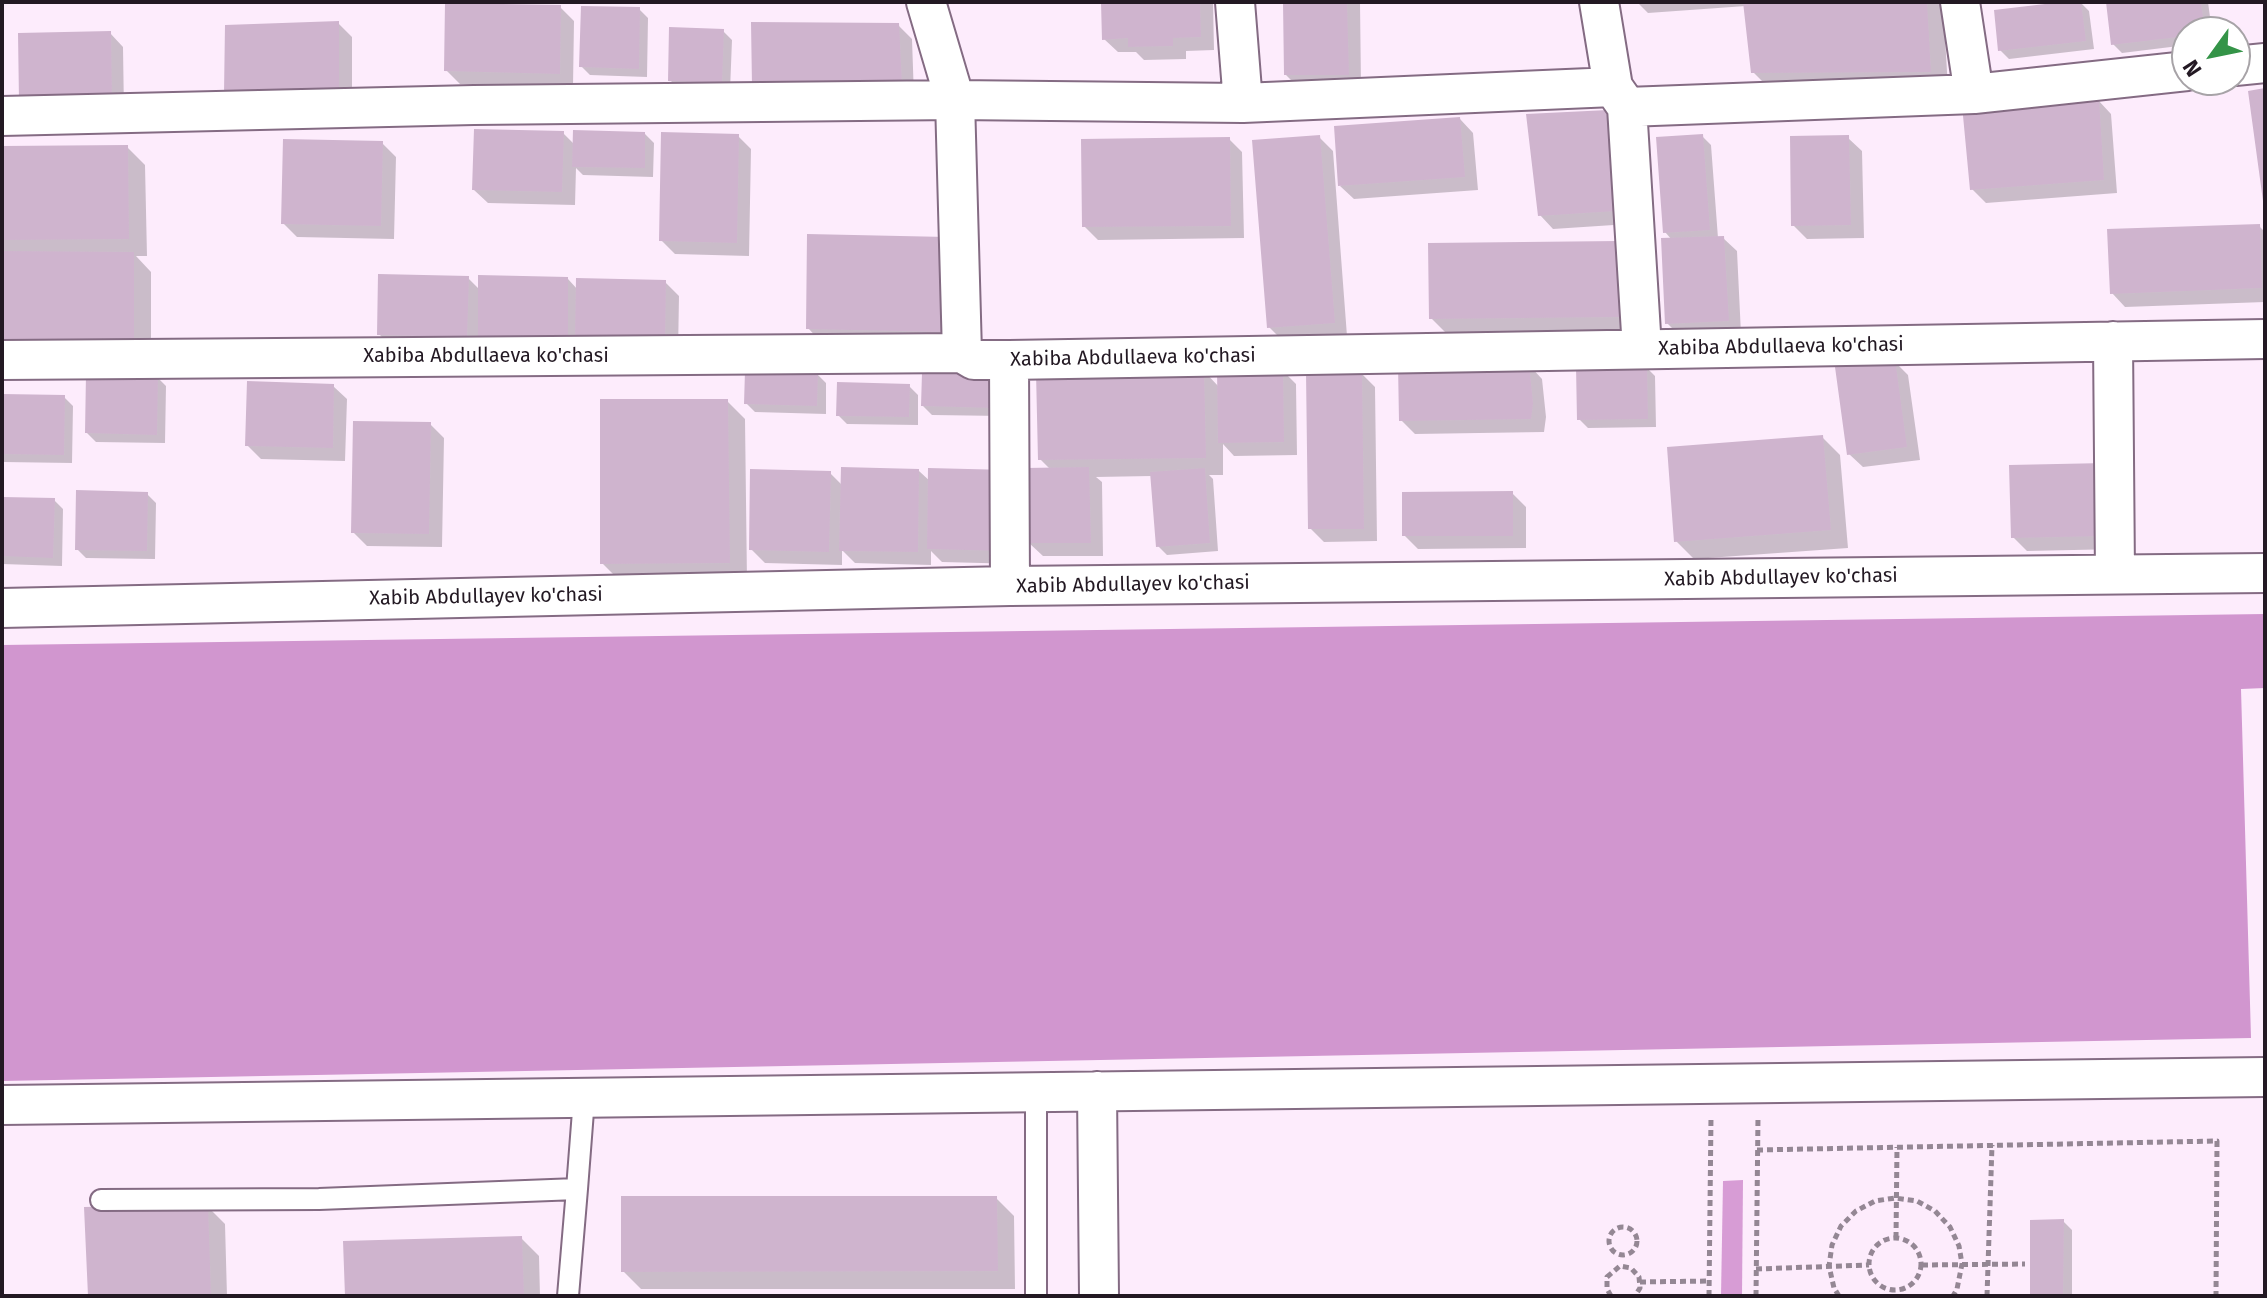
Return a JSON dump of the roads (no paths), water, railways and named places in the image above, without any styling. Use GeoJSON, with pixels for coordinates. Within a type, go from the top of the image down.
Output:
{"type":"FeatureCollection","features":[{"type":"Feature","properties":{"kind":"street"},"geometry":{"type":"LineString","coordinates":[[926,2],[955,100],[962,353]]}},
{"type":"Feature","properties":{"kind":"street"},"geometry":{"type":"LineString","coordinates":[[1235,2],[1243,103]]}},
{"type":"Feature","properties":{"kind":"street"},"geometry":{"type":"LineString","coordinates":[[1599,2],[1620,97],[1642,349]]}},
{"type":"Feature","properties":{"kind":"street"},"geometry":{"type":"LineString","coordinates":[[1960,2],[1974,94]]}},
{"type":"Feature","properties":{"kind":"street"},"geometry":{"type":"LineString","coordinates":[[2,116],[474,105],[955,100],[1243,103],[1974,94],[2171,73]]}},
{"type":"Feature","properties":{"kind":"street","name":"Xabiba Abdullaeva ko'chasi"},"geometry":{"type":"LineString","coordinates":[[2,360],[962,353],[974,360],[1009,360],[2265,339]]}},
{"type":"Feature","properties":{"kind":"street"},"geometry":{"type":"LineString","coordinates":[[2113,341],[2115,574]]}},
{"type":"Feature","properties":{"kind":"street"},"geometry":{"type":"LineString","coordinates":[[1009,360],[1010,586]]}},
{"type":"Feature","properties":{"kind":"street","name":"Xabib Abdullayev ko'chasi"},"geometry":{"type":"LineString","coordinates":[[2,608],[1010,586],[2265,573]]}},
{"type":"Feature","properties":{"kind":"street"},"geometry":{"type":"LineString","coordinates":[[2,1105],[2265,1077]]}},
{"type":"Feature","properties":{"kind":"street"},"geometry":{"type":"LineString","coordinates":[[1097,1091],[1099,1296]]}},
{"type":"Feature","properties":{"kind":"lane"},"geometry":{"type":"LineString","coordinates":[[1036,1092],[1036,1296]]}},
{"type":"Feature","properties":{"kind":"lane"},"geometry":{"type":"LineString","coordinates":[[568,1296],[584,1098]]}},
{"type":"Feature","properties":{"kind":"lane"},"geometry":{"type":"LineString","coordinates":[[101,1200],[319,1199],[577,1189]]}}]}
